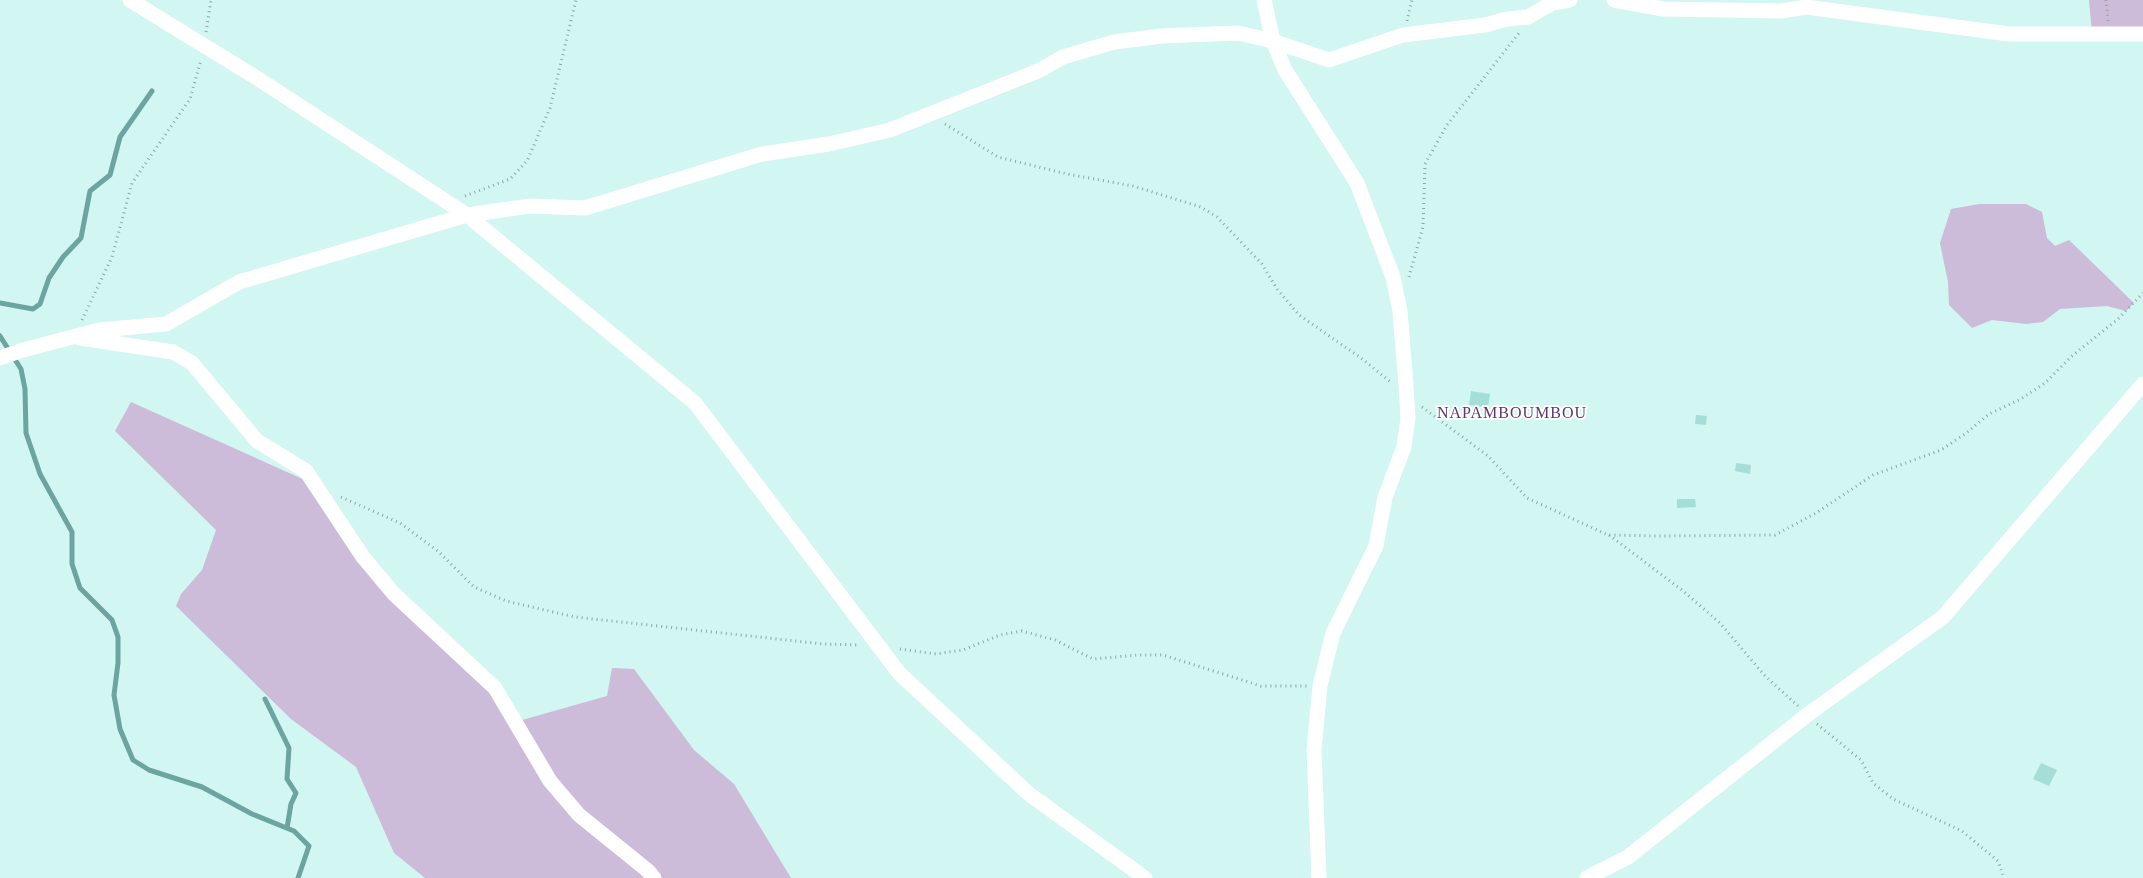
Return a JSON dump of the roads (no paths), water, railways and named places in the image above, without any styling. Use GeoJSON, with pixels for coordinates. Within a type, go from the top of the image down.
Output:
{"type":"FeatureCollection","features":[{"type":"Feature","properties":{"kind":"street"},"geometry":{"type":"LineString","coordinates":[[130,0],[467,215],[695,403],[899,673],[1029,794],[1145,878]]}},
{"type":"Feature","properties":{"kind":"street"},"geometry":{"type":"LineString","coordinates":[[1264,0],[1273,41],[1284,70],[1357,183],[1393,277],[1400,311],[1407,396],[1408,418],[1404,447],[1385,497],[1376,546],[1333,633],[1320,686],[1314,750],[1319,878]]}},
{"type":"Feature","properties":{"kind":"street"},"geometry":{"type":"LineString","coordinates":[[2,358],[23,350],[99,330],[166,324],[239,282],[467,215],[530,206],[585,208],[762,154],[829,144],[890,130],[1038,71],[1063,57],[1114,42],[1162,36],[1238,33],[1273,41],[1329,60],[1403,35],[1485,25],[1506,19],[1528,17],[1552,3],[1570,0]]}},
{"type":"Feature","properties":{"kind":"street"},"geometry":{"type":"LineString","coordinates":[[1614,0],[1663,9],[1782,11],[1806,8],[2009,34],[2143,34]]}},
{"type":"Feature","properties":{"kind":"street"},"geometry":{"type":"LineString","coordinates":[[74,337],[173,352],[192,363],[256,441],[306,471],[363,557],[394,594],[494,688],[550,781],[579,815],[647,870],[654,878]]}},
{"type":"Feature","properties":{"kind":"street"},"geometry":{"type":"LineString","coordinates":[[1586,878],[1628,858],[1807,715],[1943,617],[2143,384]]}},
{"type":"Feature","properties":{"kind":"waterway"},"geometry":{"type":"LineString","coordinates":[[0,303],[33,309],[40,304],[49,278],[63,257],[81,238],[90,191],[110,175],[120,137],[152,91]]}},
{"type":"Feature","properties":{"kind":"waterway"},"geometry":{"type":"LineString","coordinates":[[0,336],[21,369],[25,389],[26,433],[40,474],[72,532],[72,564],[80,588],[112,620],[118,637],[118,663],[114,695],[120,729],[133,760],[149,770],[202,787],[252,814],[294,831],[309,846],[298,878]]}},
{"type":"Feature","properties":{"kind":"waterway"},"geometry":{"type":"LineString","coordinates":[[265,699],[289,748],[287,779],[296,793],[291,804],[287,828]]}},
{"type":"Feature","properties":{"kind":"district","name":"NAPAMBOUMBOU"},"geometry":{"type":"Point","coordinates":[1512,412]}}]}
